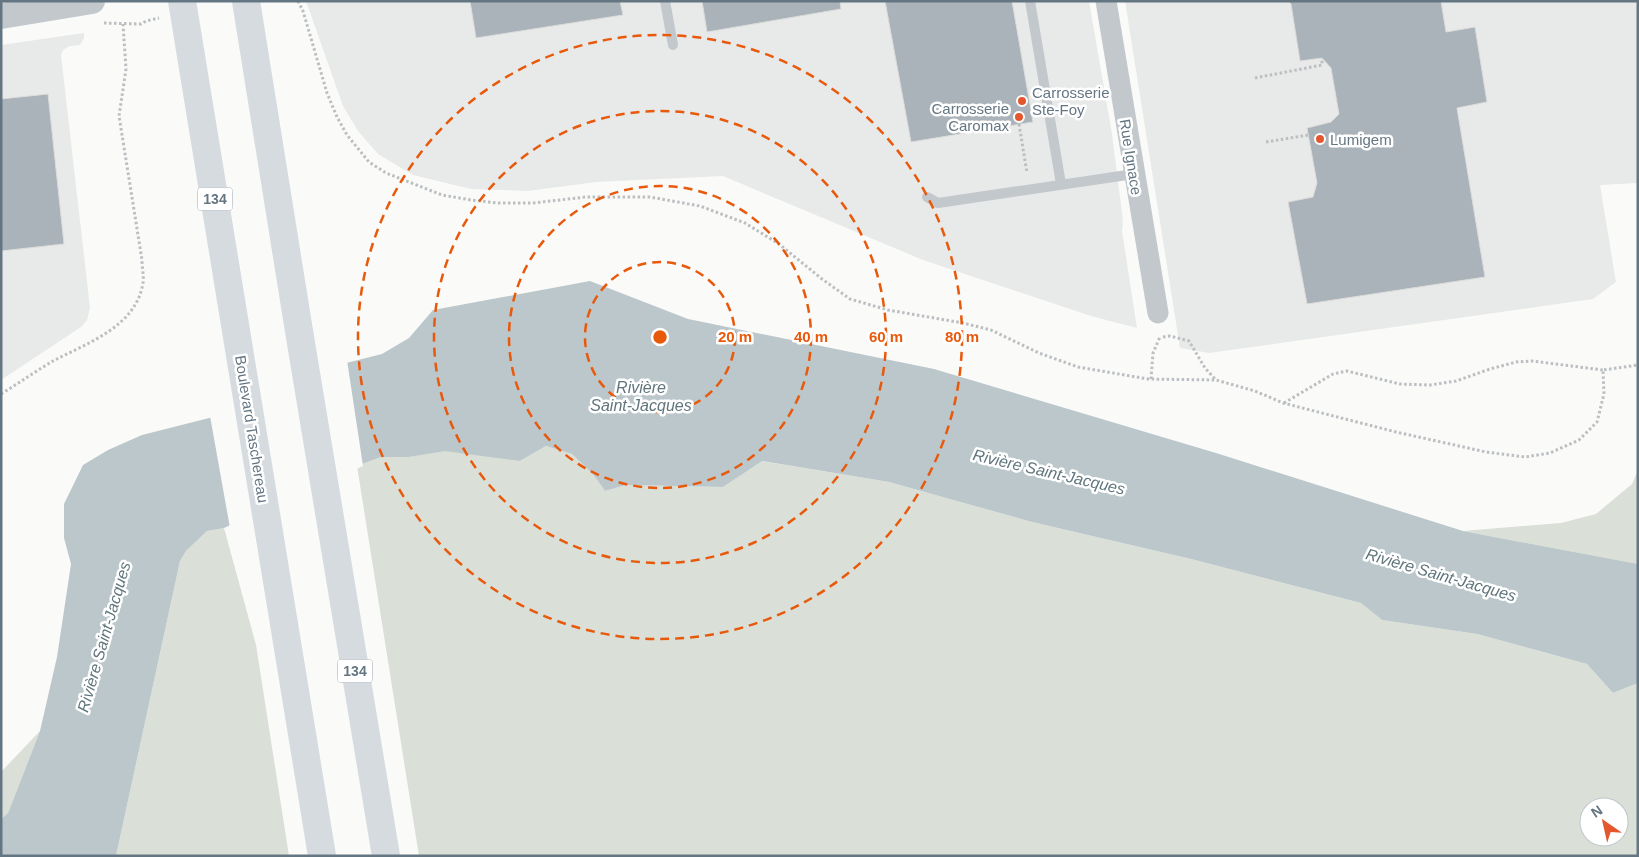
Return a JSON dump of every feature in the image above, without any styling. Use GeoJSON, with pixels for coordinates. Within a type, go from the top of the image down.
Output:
{"type":"FeatureCollection","features":[{"type":"Feature","properties":{"kind":"main road","name":"Boulevard Taschereau"},"geometry":{"type":"LineString","coordinates":[[182,1],[322,856]]}},
{"type":"Feature","properties":{"kind":"main road","name":"134"},"geometry":{"type":"LineString","coordinates":[[246,1],[386,856]]}},
{"type":"Feature","properties":{"kind":"street"},"geometry":{"type":"LineString","coordinates":[[1,16],[92,1]]}},
{"type":"Feature","properties":{"kind":"street","name":"Rue Ignace"},"geometry":{"type":"LineString","coordinates":[[1106,1],[1158,313]]}},
{"type":"Feature","properties":{"kind":"lane"},"geometry":{"type":"LineString","coordinates":[[665,1],[673,44]]}},
{"type":"Feature","properties":{"kind":"lane"},"geometry":{"type":"LineString","coordinates":[[1030,1],[1060,184]]}},
{"type":"Feature","properties":{"kind":"lane"},"geometry":{"type":"LineString","coordinates":[[927,197],[938,203],[1134,174]]}},
{"type":"Feature","properties":{"kind":"path"},"geometry":{"type":"LineString","coordinates":[[298,1],[303,11],[327,93],[347,134],[369,162],[386,174],[442,195],[498,203],[586,197],[650,197],[700,206],[745,223],[779,244],[850,299],[888,310],[963,323],[991,330],[1039,353],[1078,367],[1151,379],[1216,380],[1255,391],[1284,403],[1396,432],[1486,452],[1525,457],[1550,453],[1579,440],[1597,422],[1604,394],[1603,370]]}},
{"type":"Feature","properties":{"kind":"path"},"geometry":{"type":"LineString","coordinates":[[1,394],[52,362],[102,335],[123,320],[138,300],[143,283],[142,260],[119,116],[126,69],[123,24]]}},
{"type":"Feature","properties":{"kind":"path"},"geometry":{"type":"LineString","coordinates":[[1255,78],[1322,65],[1322,58]]}},
{"type":"Feature","properties":{"kind":"path"},"geometry":{"type":"LineString","coordinates":[[1019,124],[1029,189]]}},
{"type":"Feature","properties":{"kind":"path"},"geometry":{"type":"LineString","coordinates":[[1266,142],[1308,135]]}},
{"type":"Feature","properties":{"kind":"path"},"geometry":{"type":"LineString","coordinates":[[1151,379],[1153,353],[1160,337],[1170,336],[1188,342],[1205,368],[1216,380]]}},
{"type":"Feature","properties":{"kind":"path"},"geometry":{"type":"LineString","coordinates":[[1284,403],[1333,374],[1347,372],[1400,384],[1430,385],[1456,381],[1490,369],[1532,360],[1603,370],[1638,365]]}},
{"type":"Feature","properties":{"kind":"shaded area"},"geometry":{"type":"Polygon","coordinates":[[[306,1],[1089,1],[1112,134],[1123,221],[1122,231],[1137,328],[1091,316],[923,260],[723,176],[596,182],[528,191],[471,189],[413,175],[378,154],[358,131],[343,106],[306,1]]]}},
{"type":"Feature","properties":{"kind":"shaded area"},"geometry":{"type":"Polygon","coordinates":[[[1125,1],[1638,1],[1638,183],[1600,185],[1616,282],[1593,299],[1209,353],[1180,348],[1125,1]]]}},
{"type":"Feature","properties":{"kind":"shaded area"},"geometry":{"type":"Polygon","coordinates":[[[84,33],[84,38],[80,45],[70,46],[63,50],[61,55],[90,308],[87,320],[81,327],[1,380],[1,45],[84,33]]]}},
{"type":"Feature","properties":{"kind":"shaded area"},"geometry":{"type":"Polygon","coordinates":[[[546,446],[572,454],[593,474],[605,491],[626,485],[723,487],[761,461],[889,482],[1032,522],[1191,559],[1361,603],[1382,620],[1477,634],[1587,664],[1613,693],[1638,683],[1638,856],[419,856],[357,466],[381,457],[409,457],[445,450],[520,461],[546,446]]]}},
{"type":"Feature","properties":{"kind":"shaded area"},"geometry":{"type":"Polygon","coordinates":[[[1638,470],[1638,564],[1463,531],[1561,523],[1596,514],[1632,484],[1638,470]]]}},
{"type":"Feature","properties":{"kind":"shaded area"},"geometry":{"type":"Polygon","coordinates":[[[224,528],[256,645],[289,856],[116,856],[180,561],[186,551],[207,531],[224,528]]]}},
{"type":"Feature","properties":{"kind":"shaded area"},"geometry":{"type":"Polygon","coordinates":[[[40,731],[8,813],[1,819],[1,772],[40,731]]]}},
{"type":"Feature","properties":{"kind":"water","name":"Rivière Saint-Jacques"},"geometry":{"type":"Polygon","coordinates":[[[590,281],[688,319],[934,369],[1216,453],[1463,531],[1638,564],[1638,683],[1613,693],[1587,664],[1477,634],[1382,620],[1361,603],[1191,559],[1032,522],[889,482],[762,461],[723,487],[626,485],[605,491],[593,474],[572,454],[546,446],[520,461],[445,451],[409,457],[381,457],[357,466],[224,528],[207,531],[186,551],[180,561],[116,856],[1,856],[1,819],[8,813],[40,731],[57,657],[71,564],[64,538],[64,504],[83,465],[108,450],[142,435],[225,414],[342,364],[382,354],[409,338],[433,310],[590,281]]]}},
{"type":"Feature","properties":{"kind":"pier"},"geometry":{"type":"Polygon","coordinates":[[[347,360],[363,466],[230,528],[210,416],[225,412],[347,360]]]}},
{"type":"Feature","properties":{"kind":"building"},"geometry":{"type":"Polygon","coordinates":[[[470,1],[620,1],[623,15],[476,38],[470,1]]]}},
{"type":"Feature","properties":{"kind":"building"},"geometry":{"type":"Polygon","coordinates":[[[702,1],[840,1],[841,9],[707,32],[702,1]]]}},
{"type":"Feature","properties":{"kind":"building"},"geometry":{"type":"Polygon","coordinates":[[[885,1],[1012,1],[1033,122],[911,142],[885,1]]]}},
{"type":"Feature","properties":{"kind":"building"},"geometry":{"type":"Polygon","coordinates":[[[1288,1],[1441,1],[1446,32],[1475,27],[1487,102],[1457,108],[1485,277],[1307,304],[1288,202],[1313,197],[1317,183],[1307,128],[1331,122],[1339,114],[1331,68],[1322,58],[1300,61],[1291,4],[1288,1]]]}},
{"type":"Feature","properties":{"kind":"building"},"geometry":{"type":"Polygon","coordinates":[[[48,94],[64,244],[1,251],[1,99],[48,94]]]}},
{"type":"Feature","properties":{"kind":"place","name":"Carrosserie Ste-Foy"},"geometry":{"type":"Point","coordinates":[1022,101]}},
{"type":"Feature","properties":{"kind":"place","name":"Carrosserie Caromax"},"geometry":{"type":"Point","coordinates":[1019,117]}},
{"type":"Feature","properties":{"kind":"place","name":"Lumigem"},"geometry":{"type":"Point","coordinates":[1320,139]}}]}
